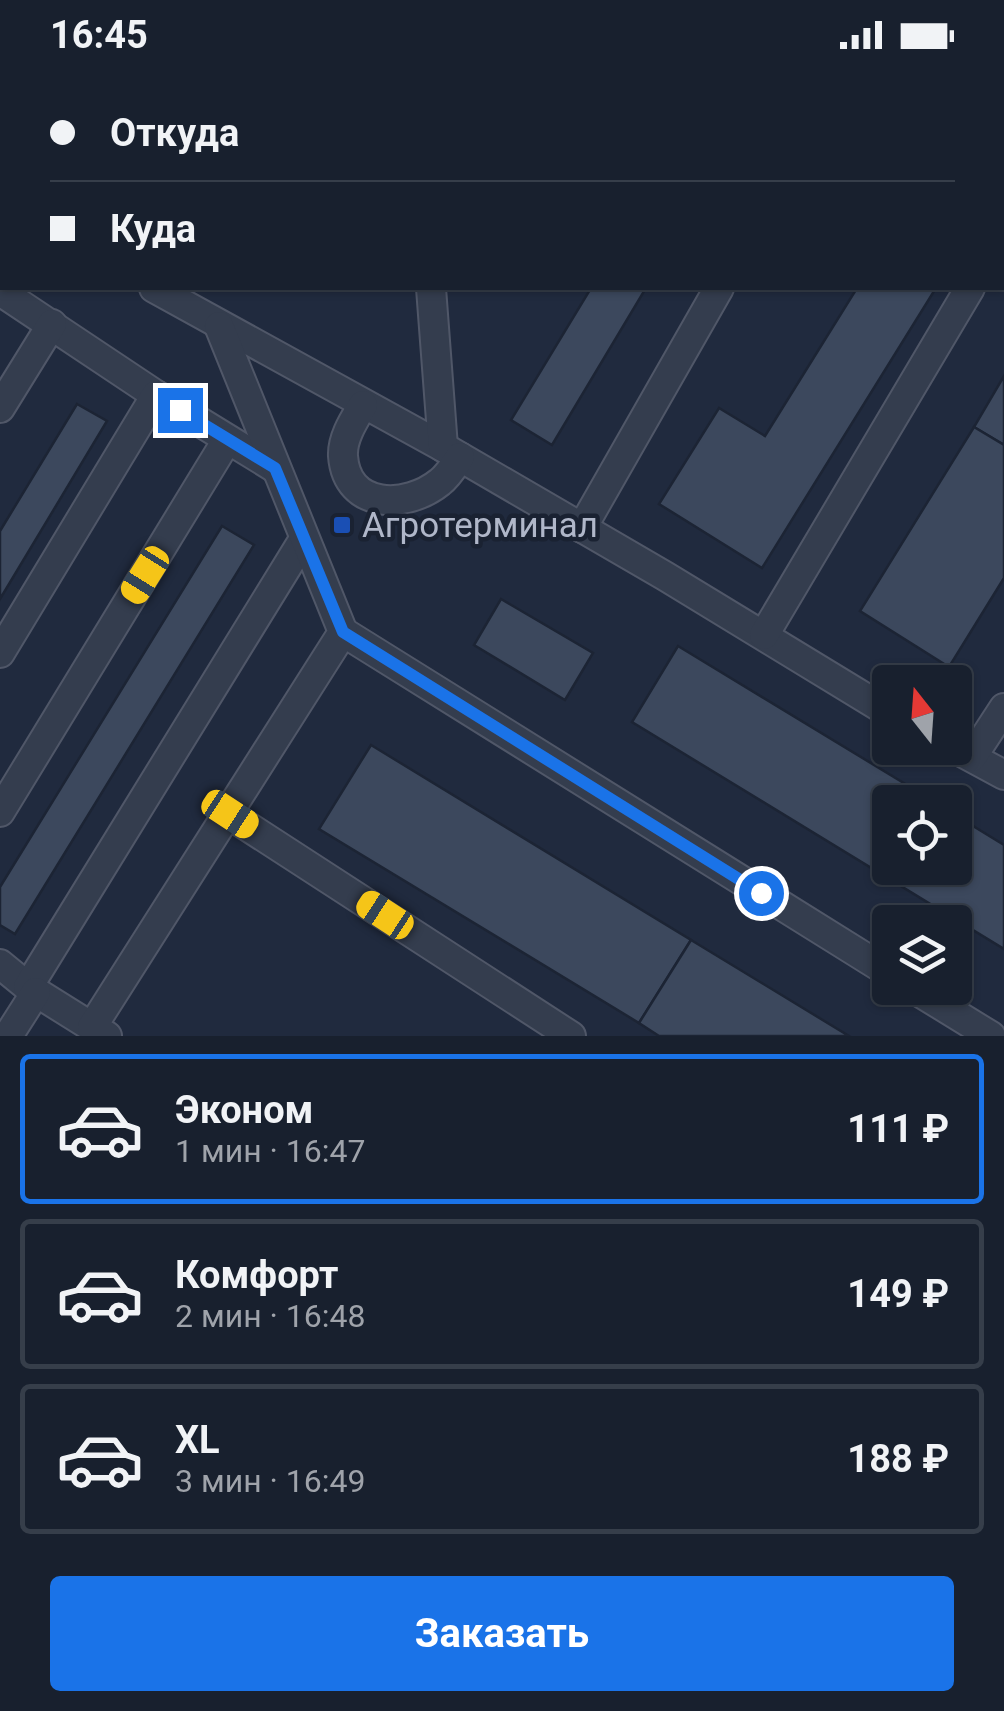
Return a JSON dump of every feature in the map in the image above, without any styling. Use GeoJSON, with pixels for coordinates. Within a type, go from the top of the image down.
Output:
{"type":"FeatureCollection","features":[{"type":"Feature","properties":{"kind":"lane"},"geometry":{"type":"LineString","coordinates":[[157,290],[452,452],[872,702]]}},
{"type":"Feature","properties":{"kind":"lane"},"geometry":{"type":"LineString","coordinates":[[363,405],[348,432],[343,454],[348,477],[362,495],[387,502],[416,496],[444,480],[452,452],[431,290]]}},
{"type":"Feature","properties":{"kind":"lane"},"geometry":{"type":"LineString","coordinates":[[582,528],[719,290]]}},
{"type":"Feature","properties":{"kind":"lane"},"geometry":{"type":"LineString","coordinates":[[764,635],[969,290]]}},
{"type":"Feature","properties":{"kind":"lane"},"geometry":{"type":"LineString","coordinates":[[0,291],[156,395],[275,468]]}},
{"type":"Feature","properties":{"kind":"lane"},"geometry":{"type":"LineString","coordinates":[[0,408],[52,324]]}},
{"type":"Feature","properties":{"kind":"lane"},"geometry":{"type":"LineString","coordinates":[[219,326],[343,632],[872,962]]}},
{"type":"Feature","properties":{"kind":"lane"},"geometry":{"type":"LineString","coordinates":[[0,653],[156,395]]}},
{"type":"Feature","properties":{"kind":"lane"},"geometry":{"type":"LineString","coordinates":[[0,812],[228,440]]}},
{"type":"Feature","properties":{"kind":"lane"},"geometry":{"type":"LineString","coordinates":[[8,1036],[32,989],[304,539]]}},
{"type":"Feature","properties":{"kind":"lane"},"geometry":{"type":"LineString","coordinates":[[0,964],[100,1031],[343,632]]}},
{"type":"Feature","properties":{"kind":"lane"},"geometry":{"type":"LineString","coordinates":[[972,742],[1004,708]]}},
{"type":"Feature","properties":{"kind":"lane"},"geometry":{"type":"LineString","coordinates":[[972,757],[1004,775]]}},
{"type":"Feature","properties":{"kind":"lane"},"geometry":{"type":"LineString","coordinates":[[230,814],[571,1036]]}},
{"type":"Feature","properties":{"kind":"lane"},"geometry":{"type":"LineString","coordinates":[[941,1005],[991,1036]]}},
{"type":"Feature","properties":{"kind":"building"},"geometry":{"type":"Polygon","coordinates":[[[590,290],[645,290],[552,445],[511,420],[590,290]]]}},
{"type":"Feature","properties":{"kind":"building"},"geometry":{"type":"Polygon","coordinates":[[[856,290],[935,290],[762,568],[659,504],[719,408],[765,436],[856,290]]]}},
{"type":"Feature","properties":{"kind":"building"},"geometry":{"type":"Polygon","coordinates":[[[1004,376],[1004,445],[974,427],[1004,376]]]}},
{"type":"Feature","properties":{"kind":"building"},"geometry":{"type":"Polygon","coordinates":[[[77,404],[107,421],[0,599],[0,531],[77,404]]]}},
{"type":"Feature","properties":{"kind":"building"},"geometry":{"type":"Polygon","coordinates":[[[974,427],[1004,445],[1004,578],[950,665],[860,611],[974,427]]]}},
{"type":"Feature","properties":{"kind":"building"},"geometry":{"type":"Polygon","coordinates":[[[222,526],[254,545],[15,934],[0,925],[0,887],[222,526]]]}},
{"type":"Feature","properties":{"kind":"building"},"geometry":{"type":"Polygon","coordinates":[[[501,599],[593,653],[565,700],[474,645],[501,599]]]}},
{"type":"Feature","properties":{"kind":"building"},"geometry":{"type":"Polygon","coordinates":[[[678,646],[907,785],[872,785],[872,868],[632,722],[678,646]]]}},
{"type":"Feature","properties":{"kind":"building"},"geometry":{"type":"Polygon","coordinates":[[[371,745],[691,940],[639,1023],[319,829],[371,745]]]}},
{"type":"Feature","properties":{"kind":"building"},"geometry":{"type":"Polygon","coordinates":[[[972,825],[1004,845],[1004,949],[972,929],[972,905],[932,905],[899,885],[972,885],[972,825]]]}},
{"type":"Feature","properties":{"kind":"building"},"geometry":{"type":"Polygon","coordinates":[[[691,940],[849,1036],[659,1036],[639,1023],[691,940]]]}},
{"type":"Feature","properties":{"kind":"place","name":"Агротерминал"},"geometry":{"type":"Point","coordinates":[342,525]}},
{"type":"Feature","properties":{"kind":"route"},"geometry":{"type":"LineString","coordinates":[[180,410],[275,468],[343,632],[761,893]]}}]}
